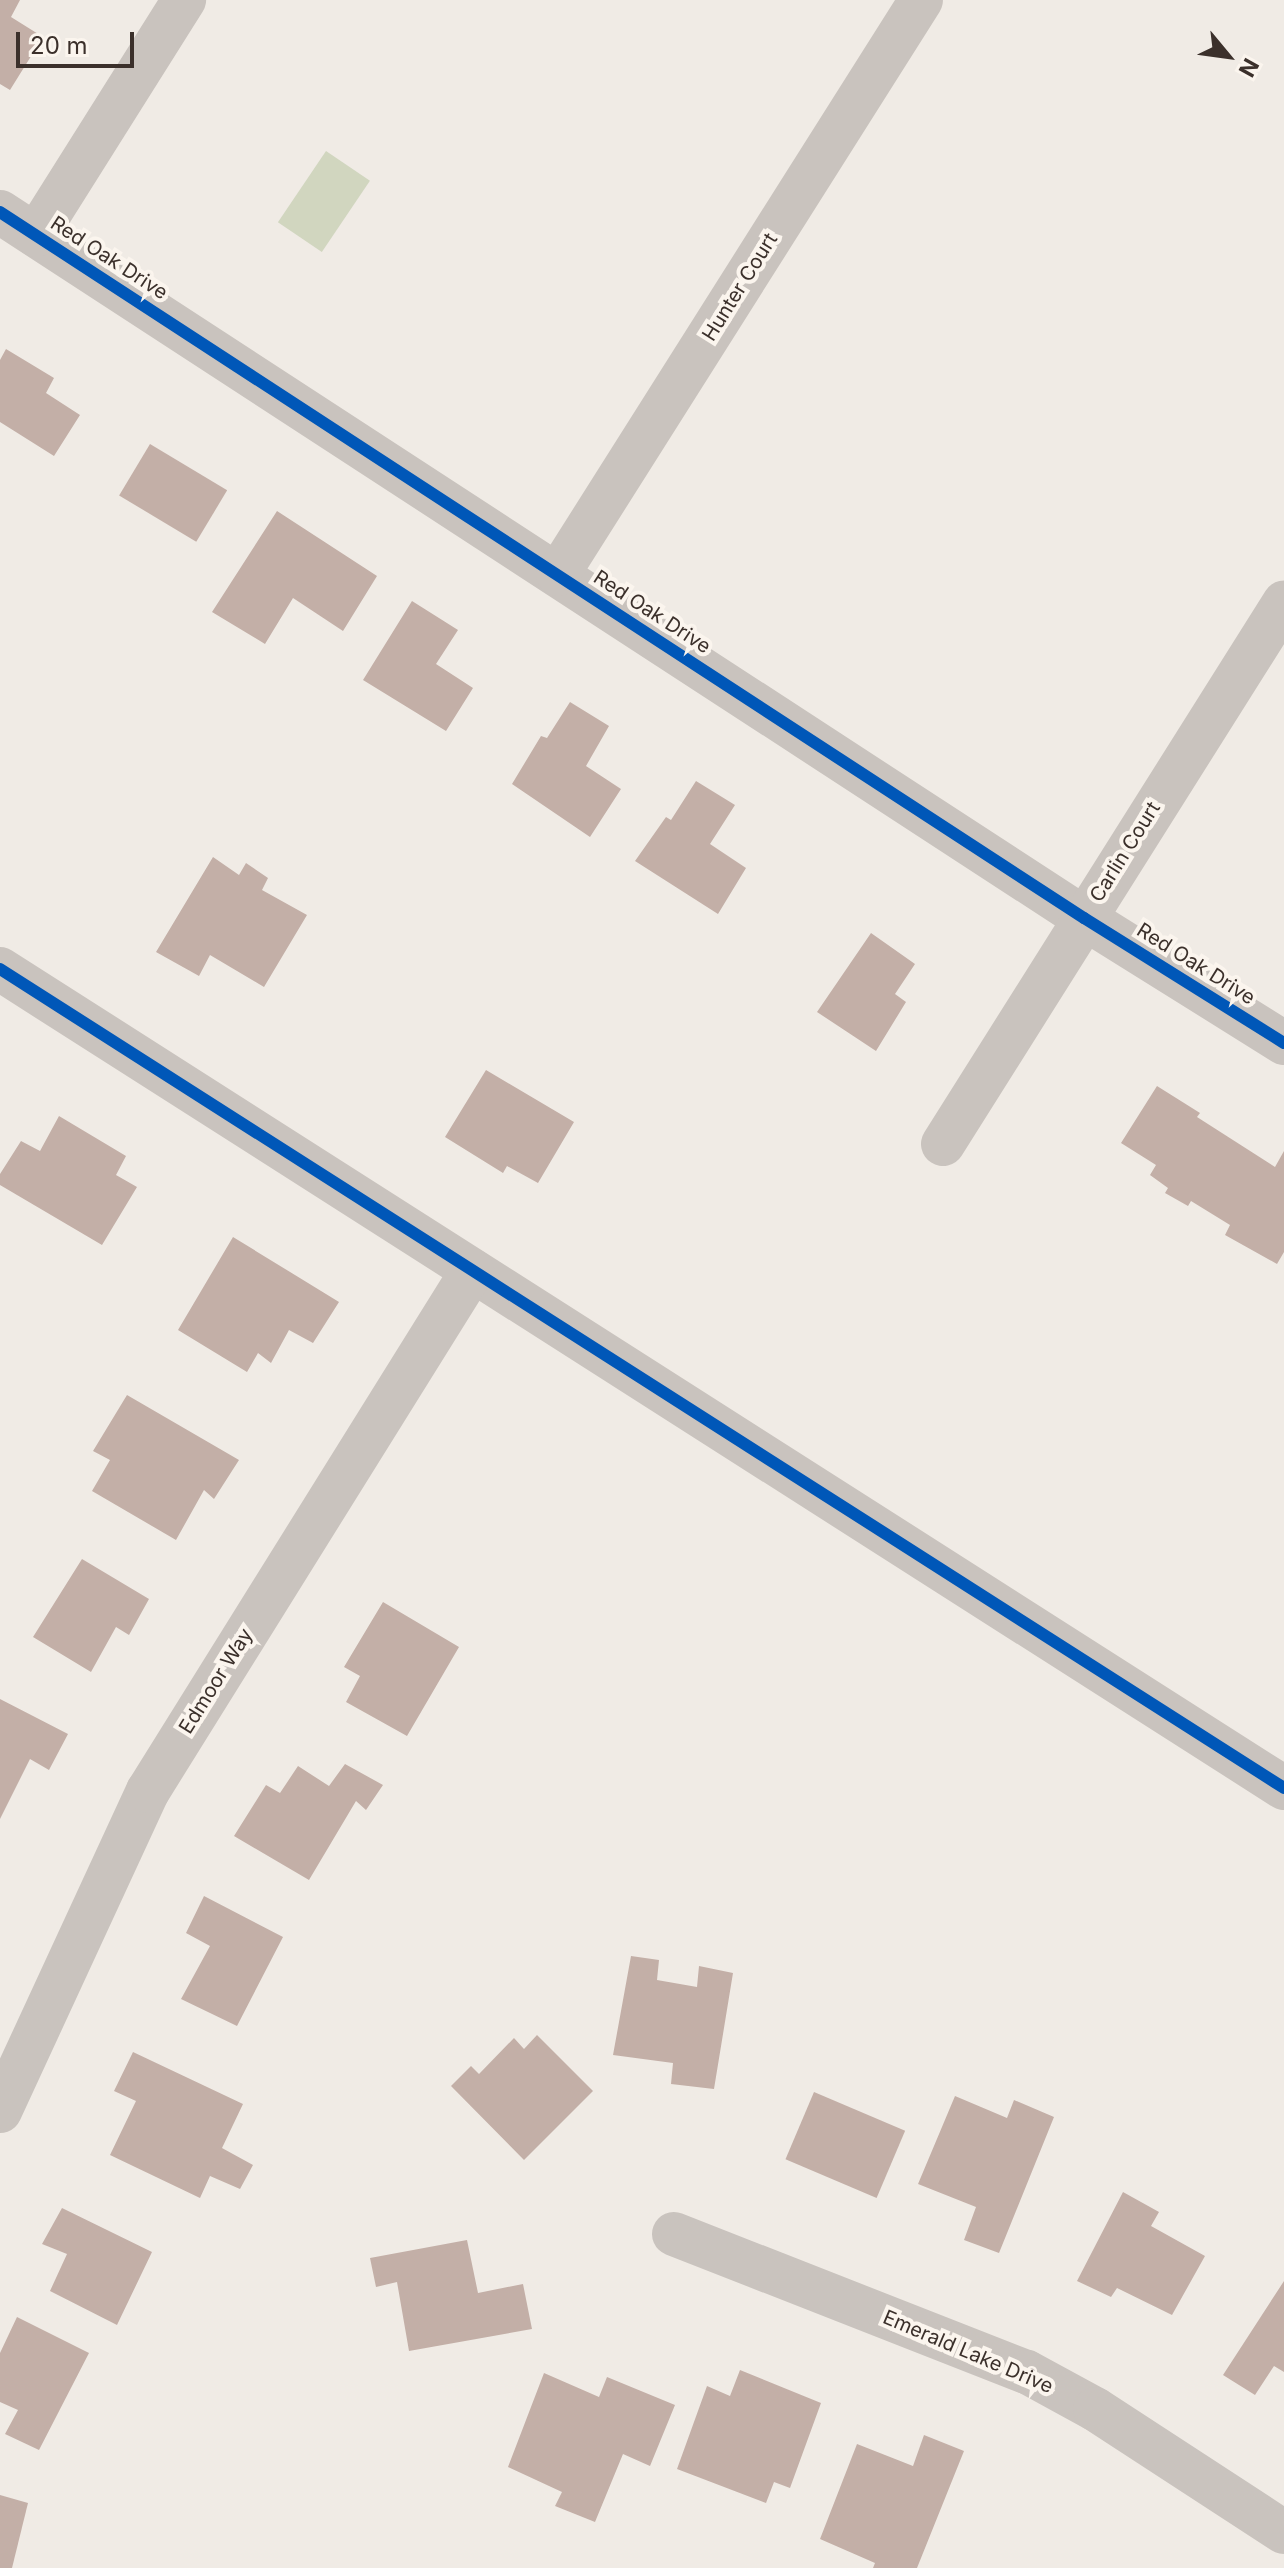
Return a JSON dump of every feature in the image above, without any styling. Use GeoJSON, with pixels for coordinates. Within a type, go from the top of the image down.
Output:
{"type":"FeatureCollection","features":[{"type":"Feature","properties":{"kind":"street"},"geometry":{"type":"LineString","coordinates":[[36,235],[184,0]]}},
{"type":"Feature","properties":{"kind":"street","name":"Hunter Court"},"geometry":{"type":"LineString","coordinates":[[558,574],[921,0]]}},
{"type":"Feature","properties":{"kind":"street","name":"Red Oak Drive"},"geometry":{"type":"LineString","coordinates":[[0,212],[1084,918],[1284,1043]]}},
{"type":"Feature","properties":{"kind":"street","name":"Carlin Court"},"geometry":{"type":"LineString","coordinates":[[943,1144],[1284,603]]}},
{"type":"Feature","properties":{"kind":"street"},"geometry":{"type":"LineString","coordinates":[[0,969],[1284,1788]]}},
{"type":"Feature","properties":{"kind":"street","name":"Edmoor Way"},"geometry":{"type":"LineString","coordinates":[[0,2111],[148,1791],[472,1271]]}},
{"type":"Feature","properties":{"kind":"street","name":"Emerald Lake Drive"},"geometry":{"type":"LineString","coordinates":[[674,2234],[1027,2372],[1095,2409],[1284,2532]]}},
{"type":"Feature","properties":{"kind":"green space"},"geometry":{"type":"Polygon","coordinates":[[[326,151],[370,181],[322,252],[278,222],[326,151]]]}},
{"type":"Feature","properties":{"kind":"building"},"geometry":{"type":"Polygon","coordinates":[[[0,0],[20,0],[11,17],[43,37],[10,90],[0,84],[0,0]]]}},
{"type":"Feature","properties":{"kind":"building"},"geometry":{"type":"Polygon","coordinates":[[[6,349],[54,378],[46,393],[80,415],[54,456],[0,422],[0,360],[6,349]]]}},
{"type":"Feature","properties":{"kind":"building"},"geometry":{"type":"Polygon","coordinates":[[[150,444],[227,490],[196,542],[119,495],[150,444]]]}},
{"type":"Feature","properties":{"kind":"building"},"geometry":{"type":"Polygon","coordinates":[[[277,511],[377,576],[343,631],[293,598],[265,644],[212,612],[277,511]]]}},
{"type":"Feature","properties":{"kind":"building"},"geometry":{"type":"Polygon","coordinates":[[[412,601],[458,630],[436,664],[473,688],[446,731],[363,680],[412,601]]]}},
{"type":"Feature","properties":{"kind":"building"},"geometry":{"type":"Polygon","coordinates":[[[570,702],[609,726],[586,766],[621,789],[590,837],[512,784],[541,736],[547,738],[570,702]]]}},
{"type":"Feature","properties":{"kind":"building"},"geometry":{"type":"Polygon","coordinates":[[[696,781],[735,805],[710,844],[746,868],[718,914],[635,861],[666,817],[671,820],[696,781]]]}},
{"type":"Feature","properties":{"kind":"building"},"geometry":{"type":"Polygon","coordinates":[[[213,857],[239,875],[246,863],[268,878],[262,890],[307,915],[264,987],[210,955],[199,976],[156,952],[213,857]]]}},
{"type":"Feature","properties":{"kind":"building"},"geometry":{"type":"Polygon","coordinates":[[[871,933],[915,964],[895,994],[906,1002],[876,1051],[817,1012],[871,933]]]}},
{"type":"Feature","properties":{"kind":"building"},"geometry":{"type":"Polygon","coordinates":[[[486,1070],[574,1122],[538,1183],[507,1166],[503,1173],[445,1137],[486,1070]]]}},
{"type":"Feature","properties":{"kind":"building"},"geometry":{"type":"Polygon","coordinates":[[[1157,1086],[1200,1113],[1197,1117],[1275,1167],[1284,1151],[1284,1252],[1277,1264],[1225,1235],[1230,1225],[1191,1201],[1188,1206],[1165,1193],[1168,1188],[1150,1175],[1156,1165],[1121,1143],[1157,1086]]]}},
{"type":"Feature","properties":{"kind":"building"},"geometry":{"type":"Polygon","coordinates":[[[59,1116],[126,1156],[116,1175],[137,1187],[102,1245],[0,1185],[0,1174],[21,1141],[40,1151],[59,1116]]]}},
{"type":"Feature","properties":{"kind":"building"},"geometry":{"type":"Polygon","coordinates":[[[233,1237],[339,1302],[313,1343],[289,1330],[271,1363],[258,1353],[247,1372],[178,1330],[233,1237]]]}},
{"type":"Feature","properties":{"kind":"building"},"geometry":{"type":"Polygon","coordinates":[[[127,1395],[239,1460],[214,1499],[204,1490],[176,1540],[92,1491],[110,1460],[93,1451],[127,1395]]]}},
{"type":"Feature","properties":{"kind":"building"},"geometry":{"type":"Polygon","coordinates":[[[82,1559],[149,1599],[129,1635],[116,1627],[91,1672],[33,1637],[82,1559]]]}},
{"type":"Feature","properties":{"kind":"building"},"geometry":{"type":"Polygon","coordinates":[[[383,1602],[459,1647],[407,1736],[346,1702],[360,1676],[344,1667],[383,1602]]]}},
{"type":"Feature","properties":{"kind":"building"},"geometry":{"type":"Polygon","coordinates":[[[0,1699],[68,1734],[49,1770],[30,1759],[0,1819],[0,1699]]]}},
{"type":"Feature","properties":{"kind":"building"},"geometry":{"type":"Polygon","coordinates":[[[345,1764],[383,1785],[366,1810],[356,1801],[309,1880],[234,1836],[266,1785],[280,1793],[298,1766],[329,1786],[345,1764]]]}},
{"type":"Feature","properties":{"kind":"building"},"geometry":{"type":"Polygon","coordinates":[[[204,1896],[283,1937],[237,2026],[181,1999],[210,1946],[186,1933],[204,1896]]]}},
{"type":"Feature","properties":{"kind":"building"},"geometry":{"type":"Polygon","coordinates":[[[631,1956],[659,1960],[657,1980],[697,1987],[699,1966],[733,1973],[714,2089],[671,2084],[673,2063],[613,2055],[631,1956]]]}},
{"type":"Feature","properties":{"kind":"building"},"geometry":{"type":"Polygon","coordinates":[[[537,2035],[593,2091],[524,2160],[451,2086],[471,2066],[479,2074],[514,2038],[524,2049],[537,2035]]]}},
{"type":"Feature","properties":{"kind":"building"},"geometry":{"type":"Polygon","coordinates":[[[133,2052],[243,2104],[222,2148],[253,2165],[240,2189],[210,2176],[200,2198],[110,2155],[136,2101],[114,2091],[133,2052]]]}},
{"type":"Feature","properties":{"kind":"building"},"geometry":{"type":"Polygon","coordinates":[[[814,2092],[905,2131],[877,2198],[785,2159],[814,2092]]]}},
{"type":"Feature","properties":{"kind":"building"},"geometry":{"type":"Polygon","coordinates":[[[955,2096],[1007,2118],[1014,2100],[1054,2117],[999,2253],[964,2240],[976,2207],[918,2184],[955,2096]]]}},
{"type":"Feature","properties":{"kind":"building"},"geometry":{"type":"Polygon","coordinates":[[[1123,2192],[1159,2212],[1151,2226],[1205,2256],[1172,2315],[1117,2288],[1111,2297],[1077,2281],[1123,2192]]]}},
{"type":"Feature","properties":{"kind":"building"},"geometry":{"type":"Polygon","coordinates":[[[62,2208],[152,2252],[117,2325],[50,2291],[67,2254],[42,2244],[62,2208]]]}},
{"type":"Feature","properties":{"kind":"building"},"geometry":{"type":"Polygon","coordinates":[[[467,2240],[478,2293],[523,2284],[532,2329],[409,2351],[397,2282],[376,2287],[370,2258],[467,2240]]]}},
{"type":"Feature","properties":{"kind":"building"},"geometry":{"type":"Polygon","coordinates":[[[1284,2281],[1284,2372],[1274,2366],[1255,2395],[1223,2375],[1284,2281]]]}},
{"type":"Feature","properties":{"kind":"building"},"geometry":{"type":"Polygon","coordinates":[[[17,2317],[89,2353],[39,2450],[5,2434],[18,2410],[0,2402],[0,2353],[17,2317]]]}},
{"type":"Feature","properties":{"kind":"building"},"geometry":{"type":"Polygon","coordinates":[[[740,2370],[821,2403],[790,2488],[774,2482],[766,2503],[677,2469],[707,2386],[730,2396],[740,2370]]]}},
{"type":"Feature","properties":{"kind":"building"},"geometry":{"type":"Polygon","coordinates":[[[544,2373],[599,2397],[607,2377],[675,2405],[650,2466],[623,2454],[595,2522],[555,2506],[562,2492],[508,2467],[544,2373]]]}},
{"type":"Feature","properties":{"kind":"building"},"geometry":{"type":"Polygon","coordinates":[[[924,2435],[964,2451],[917,2568],[873,2568],[875,2563],[820,2539],[857,2444],[913,2466],[924,2435]]]}},
{"type":"Feature","properties":{"kind":"building"},"geometry":{"type":"Polygon","coordinates":[[[0,2495],[28,2503],[12,2568],[0,2568],[0,2495]]]}},
{"type":"Feature","properties":{"kind":"cycle path"},"geometry":{"type":"LineString","coordinates":[[0,212],[1084,918],[1284,1043]]}},
{"type":"Feature","properties":{"kind":"cycle path"},"geometry":{"type":"LineString","coordinates":[[0,969],[1284,1788]]}}]}
